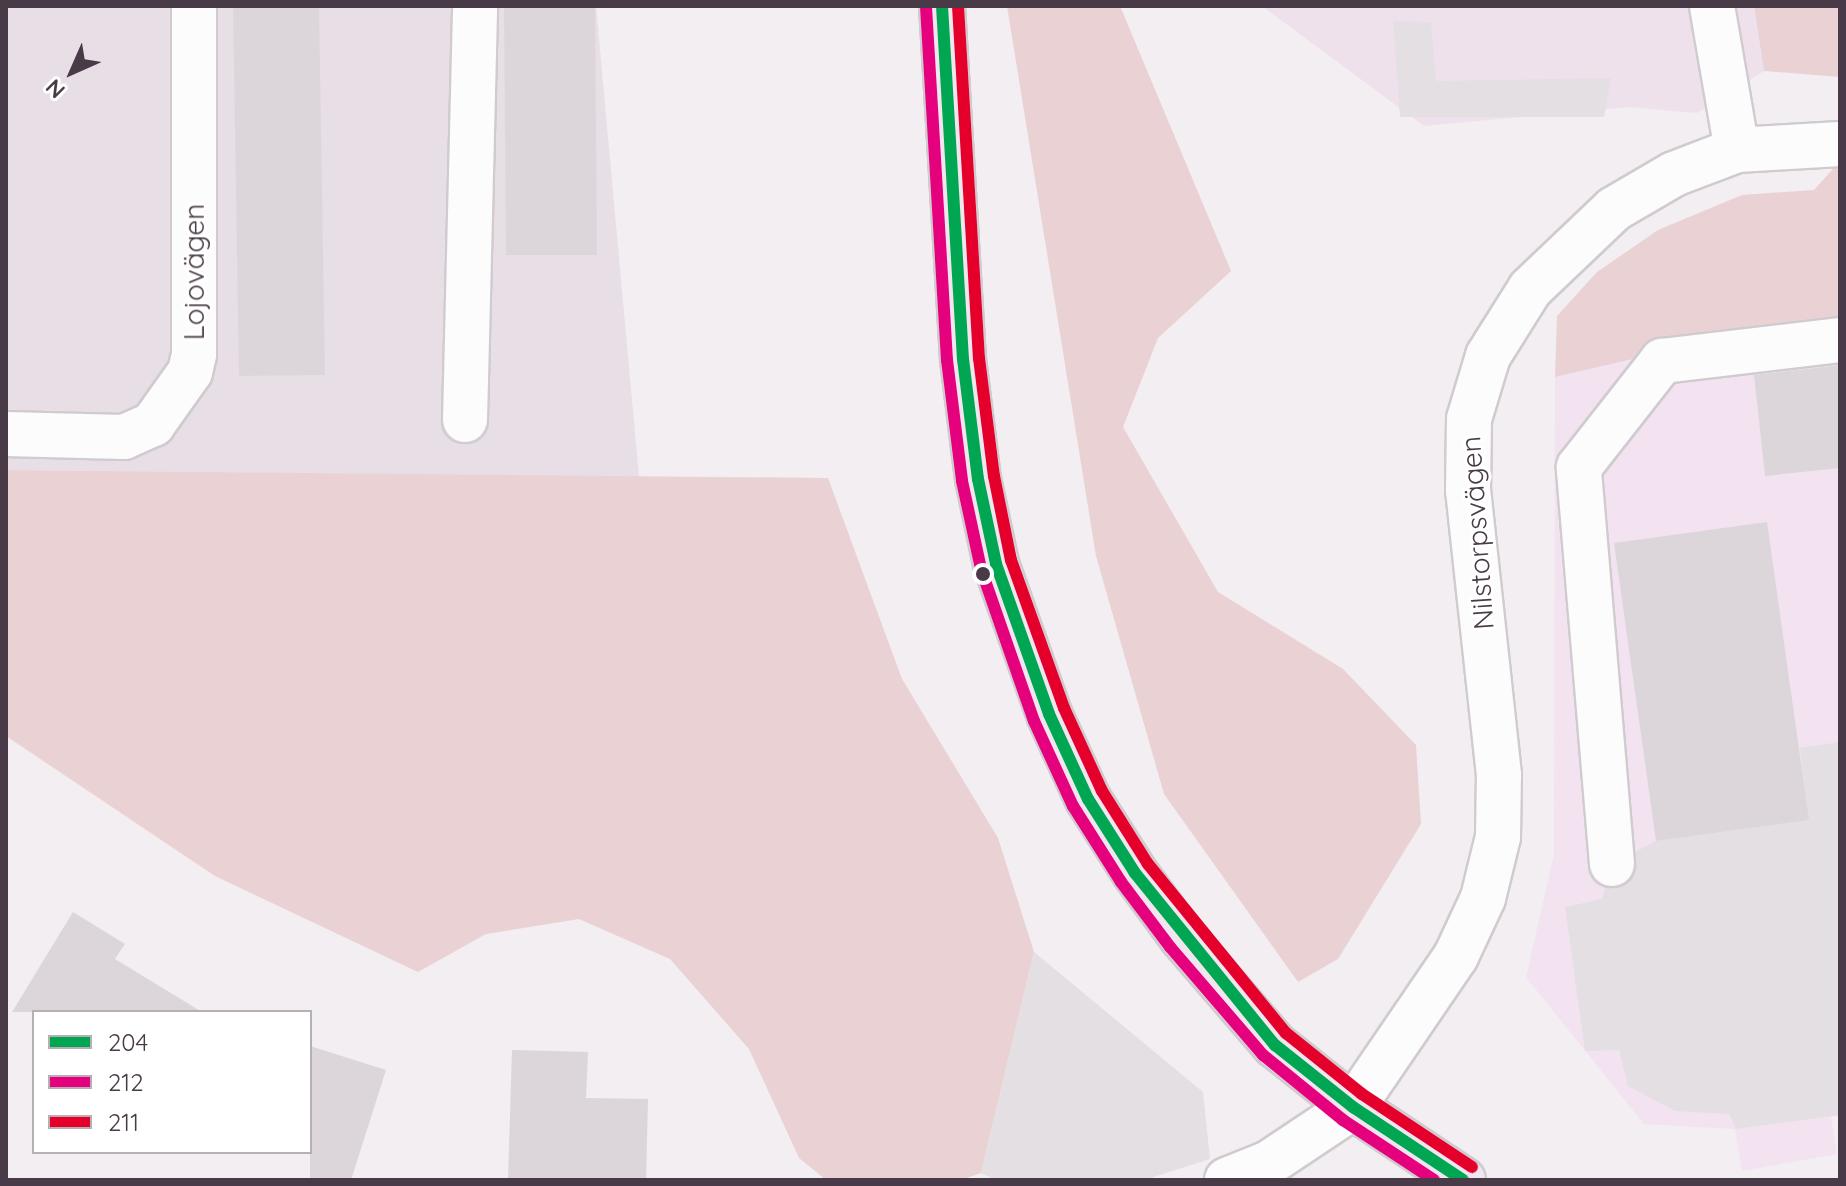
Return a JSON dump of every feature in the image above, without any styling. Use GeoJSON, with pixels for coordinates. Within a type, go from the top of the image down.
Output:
{"type":"FeatureCollection","features":[{"type":"Feature","properties":{"kind":"main road"},"geometry":{"type":"LineString","coordinates":[[942,6],[963,359],[978,479],[996,564],[1020,638],[1088,799],[1135,873],[1182,937],[1275,1045],[1353,1107],[1463,1180]]}},
{"type":"Feature","properties":{"kind":"street","name":"Lojovägen"},"geometry":{"type":"LineString","coordinates":[[6,434],[124,437],[153,424],[190,372],[194,354],[194,6]]}},
{"type":"Feature","properties":{"kind":"street"},"geometry":{"type":"LineString","coordinates":[[465,420],[475,6]]}},
{"type":"Feature","properties":{"kind":"street"},"geometry":{"type":"LineString","coordinates":[[1712,6],[1737,150]]}},
{"type":"Feature","properties":{"kind":"street","name":"Nilstorpsvägen"},"geometry":{"type":"LineString","coordinates":[[1353,1107],[1456,956],[1483,898],[1498,837],[1499,775],[1468,491],[1469,419],[1488,356],[1530,289],[1614,209],[1674,174],[1737,150],[1840,144]]}},
{"type":"Feature","properties":{"kind":"street"},"geometry":{"type":"LineString","coordinates":[[1612,864],[1579,467],[1662,361],[1840,340]]}},
{"type":"Feature","properties":{"kind":"street"},"geometry":{"type":"LineString","coordinates":[[1227,1180],[1269,1163],[1353,1107]]}},
{"type":"Feature","properties":{"kind":"shaded area"},"geometry":{"type":"Polygon","coordinates":[[[6,6],[596,6],[639,477],[6,470],[6,6]]]}},
{"type":"Feature","properties":{"kind":"shaded area"},"geometry":{"type":"Polygon","coordinates":[[[1007,6],[1120,6],[1231,271],[1158,338],[1123,427],[1218,592],[1343,669],[1416,745],[1421,824],[1338,959],[1298,982],[1164,794],[1096,556],[1007,6]]]}},
{"type":"Feature","properties":{"kind":"shaded area"},"geometry":{"type":"Polygon","coordinates":[[[1262,6],[1754,6],[1764,71],[1697,113],[1628,107],[1424,126],[1262,6]]]}},
{"type":"Feature","properties":{"kind":"shaded area"},"geometry":{"type":"Polygon","coordinates":[[[1754,6],[1840,6],[1840,77],[1764,71],[1754,6]]]}},
{"type":"Feature","properties":{"kind":"shaded area"},"geometry":{"type":"Polygon","coordinates":[[[1393,21],[1431,22],[1436,81],[1611,78],[1604,117],[1400,117],[1393,21]]]}},
{"type":"Feature","properties":{"kind":"shaded area"},"geometry":{"type":"Polygon","coordinates":[[[1840,161],[1840,321],[1711,341],[1555,377],[1557,316],[1597,272],[1658,230],[1742,195],[1814,190],[1840,161]]]}},
{"type":"Feature","properties":{"kind":"shaded area"},"geometry":{"type":"Polygon","coordinates":[[[1840,321],[1840,1115],[1831,1117],[1837,1154],[1742,1171],[1735,1129],[1644,1124],[1526,977],[1554,854],[1555,377],[1711,341],[1840,321]]]}},
{"type":"Feature","properties":{"kind":"shaded area"},"geometry":{"type":"Polygon","coordinates":[[[6,470],[828,478],[902,679],[998,838],[1034,952],[981,1173],[961,1180],[826,1180],[799,1158],[749,1049],[670,959],[579,919],[486,934],[418,972],[215,876],[6,736],[6,470]]]}},
{"type":"Feature","properties":{"kind":"shaded area"},"geometry":{"type":"Polygon","coordinates":[[[1840,742],[1840,1115],[1736,1129],[1729,1114],[1675,1111],[1628,1086],[1619,1050],[1585,1051],[1565,907],[1602,899],[1612,864],[1656,841],[1808,820],[1800,748],[1840,742]]]}},
{"type":"Feature","properties":{"kind":"shaded area"},"geometry":{"type":"Polygon","coordinates":[[[1034,952],[1203,1092],[1210,1159],[1144,1180],[996,1180],[981,1173],[1034,952]]]}},
{"type":"Feature","properties":{"kind":"building"},"geometry":{"type":"Polygon","coordinates":[[[233,6],[319,6],[325,375],[239,376],[233,6]]]}},
{"type":"Feature","properties":{"kind":"building"},"geometry":{"type":"Polygon","coordinates":[[[504,6],[595,6],[597,255],[506,255],[504,6]]]}},
{"type":"Feature","properties":{"kind":"building"},"geometry":{"type":"Polygon","coordinates":[[[1840,365],[1840,468],[1765,476],[1754,375],[1840,365]]]}},
{"type":"Feature","properties":{"kind":"building"},"geometry":{"type":"Polygon","coordinates":[[[1767,522],[1809,820],[1656,841],[1614,543],[1767,522]]]}},
{"type":"Feature","properties":{"kind":"building"},"geometry":{"type":"Polygon","coordinates":[[[73,912],[125,944],[115,959],[199,1010],[32,1010],[12,1012],[73,912]]]}},
{"type":"Feature","properties":{"kind":"building"},"geometry":{"type":"Polygon","coordinates":[[[312,1047],[386,1070],[351,1180],[310,1180],[312,1047]]]}},
{"type":"Feature","properties":{"kind":"building"},"geometry":{"type":"Polygon","coordinates":[[[512,1050],[588,1052],[586,1098],[648,1099],[646,1180],[508,1180],[512,1050]]]}},
{"type":"Feature","properties":{"kind":"transit line","name":"204"},"geometry":{"type":"LineString","coordinates":[[942,6],[963,359],[978,479],[996,564],[1049,714],[1088,799],[1135,873],[1275,1045],[1353,1107],[1463,1180]]}},
{"type":"Feature","properties":{"kind":"transit line","name":"211"},"geometry":{"type":"LineString","coordinates":[[958,6],[979,358],[994,476],[1011,560],[1064,708],[1102,791],[1148,864],[1286,1033],[1362,1094],[1472,1167]]}},
{"type":"Feature","properties":{"kind":"transit line","name":"212"},"geometry":{"type":"LineString","coordinates":[[926,7],[947,360],[962,481],[981,569],[1034,721],[1073,806],[1121,882],[1170,947],[1263,1055],[1343,1120],[1434,1180]]}}]}
